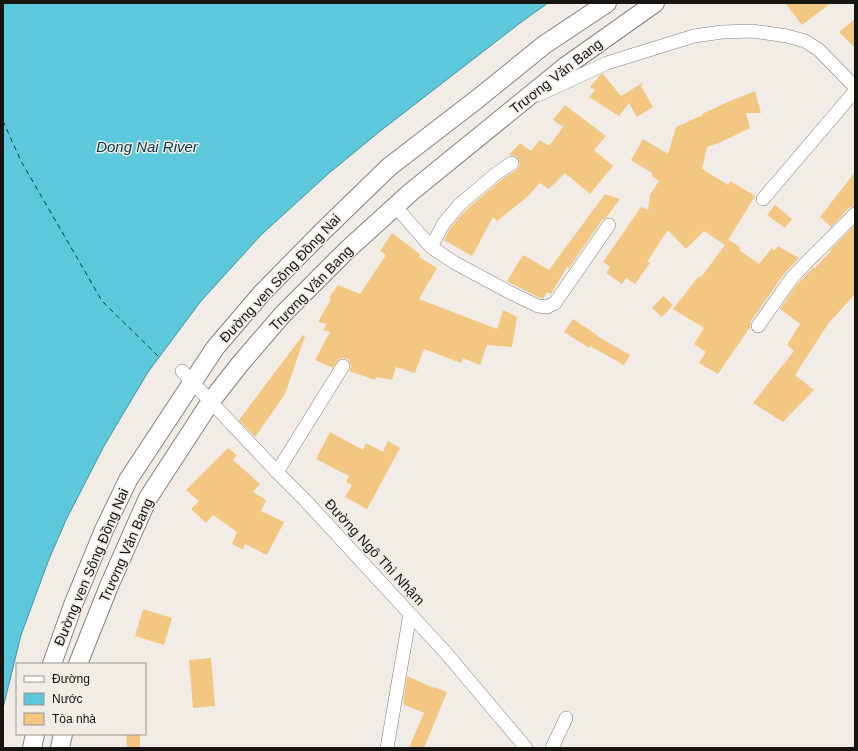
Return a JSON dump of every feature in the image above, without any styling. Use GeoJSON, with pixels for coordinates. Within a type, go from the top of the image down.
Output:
{"type":"FeatureCollection","features":[{"type":"Feature","properties":{"kind":"main road","name":"Đường ven Sông Đồng Nai"},"geometry":{"type":"LineString","coordinates":[[52,663],[79,591],[104,530],[128,480],[190,379],[215,348],[262,293],[389,167],[544,45],[607,3]]}},
{"type":"Feature","properties":{"kind":"main road","name":"Trương Văn Bang"},"geometry":{"type":"LineString","coordinates":[[78,663],[109,586],[148,498],[210,401],[283,314],[346,251],[411,192],[566,66],[655,3]]}},
{"type":"Feature","properties":{"kind":"main road"},"geometry":{"type":"LineString","coordinates":[[32,748],[35,735]]}},
{"type":"Feature","properties":{"kind":"main road"},"geometry":{"type":"LineString","coordinates":[[60,748],[63,735]]}},
{"type":"Feature","properties":{"kind":"street"},"geometry":{"type":"LineString","coordinates":[[522,102],[607,63],[694,36],[752,30],[787,36],[805,41],[819,50],[855,87]]}},
{"type":"Feature","properties":{"kind":"street"},"geometry":{"type":"LineString","coordinates":[[763,199],[855,91]]}},
{"type":"Feature","properties":{"kind":"street"},"geometry":{"type":"LineString","coordinates":[[430,247],[444,223],[460,204],[497,173],[512,163]]}},
{"type":"Feature","properties":{"kind":"street"},"geometry":{"type":"LineString","coordinates":[[395,206],[430,247],[455,263],[513,294],[538,306],[547,307],[555,303],[609,225]]}},
{"type":"Feature","properties":{"kind":"street"},"geometry":{"type":"LineString","coordinates":[[758,326],[806,263],[855,214]]}},
{"type":"Feature","properties":{"kind":"street"},"geometry":{"type":"LineString","coordinates":[[277,472],[342,366]]}},
{"type":"Feature","properties":{"kind":"street","name":"Đường Ngô Thì Nhậm"},"geometry":{"type":"LineString","coordinates":[[190,379],[305,500],[446,653],[526,748]]}},
{"type":"Feature","properties":{"kind":"street"},"geometry":{"type":"LineString","coordinates":[[387,748],[410,614]]}},
{"type":"Feature","properties":{"kind":"street"},"geometry":{"type":"LineString","coordinates":[[552,748],[566,718]]}},
{"type":"Feature","properties":{"kind":"water","name":"Dong Nai River"},"geometry":{"type":"Polygon","coordinates":[[[3,3],[548,3],[379,132],[328,174],[261,235],[201,301],[148,372],[104,446],[66,520],[49,559],[21,635],[3,708],[3,3]]]}},
{"type":"Feature","properties":{"kind":"building"},"geometry":{"type":"Polygon","coordinates":[[[785,3],[831,3],[802,25],[785,3]]]}},
{"type":"Feature","properties":{"kind":"building"},"geometry":{"type":"Polygon","coordinates":[[[855,19],[855,48],[839,32],[855,19]]]}},
{"type":"Feature","properties":{"kind":"building"},"geometry":{"type":"Polygon","coordinates":[[[601,74],[603,74],[621,96],[644,82],[641,86],[653,107],[637,117],[629,103],[619,116],[589,97],[595,90],[590,87],[601,74]]]}},
{"type":"Feature","properties":{"kind":"building"},"geometry":{"type":"Polygon","coordinates":[[[755,91],[761,113],[746,113],[750,128],[707,147],[702,169],[728,185],[730,181],[755,196],[727,242],[729,240],[741,248],[739,250],[759,264],[772,248],[774,251],[778,246],[799,258],[784,274],[751,321],[750,327],[718,374],[699,363],[706,352],[694,344],[704,328],[673,309],[699,276],[701,277],[725,245],[704,231],[686,249],[668,230],[647,262],[650,263],[635,284],[626,278],[622,284],[606,273],[610,267],[603,262],[641,207],[648,210],[650,195],[659,181],[652,176],[652,173],[631,160],[643,139],[668,154],[676,127],[730,101],[755,91]]]}},
{"type":"Feature","properties":{"kind":"building"},"geometry":{"type":"Polygon","coordinates":[[[565,105],[606,136],[594,150],[613,166],[590,194],[565,173],[549,189],[540,183],[526,198],[497,221],[493,217],[472,256],[444,240],[451,227],[466,210],[502,179],[519,167],[520,163],[518,158],[509,155],[520,143],[531,151],[540,140],[549,146],[563,127],[553,120],[565,105]]]}},
{"type":"Feature","properties":{"kind":"building"},"geometry":{"type":"Polygon","coordinates":[[[855,172],[855,206],[849,208],[831,227],[820,217],[855,172]]]}},
{"type":"Feature","properties":{"kind":"building"},"geometry":{"type":"Polygon","coordinates":[[[605,194],[620,199],[606,218],[602,220],[569,268],[567,267],[551,294],[547,292],[543,299],[507,281],[523,255],[549,270],[605,194]]]}},
{"type":"Feature","properties":{"kind":"building"},"geometry":{"type":"Polygon","coordinates":[[[775,205],[792,219],[785,228],[767,215],[775,205]]]}},
{"type":"Feature","properties":{"kind":"building"},"geometry":{"type":"Polygon","coordinates":[[[855,225],[855,294],[828,324],[795,375],[814,390],[783,422],[753,403],[794,351],[787,345],[800,324],[780,309],[797,284],[814,267],[815,268],[831,251],[830,250],[855,225]]]}},
{"type":"Feature","properties":{"kind":"building"},"geometry":{"type":"Polygon","coordinates":[[[392,233],[420,254],[419,257],[437,268],[419,299],[497,329],[503,310],[517,317],[512,347],[487,345],[480,365],[463,358],[461,363],[424,349],[415,373],[396,367],[392,380],[376,377],[375,380],[349,371],[351,367],[348,359],[339,359],[333,368],[315,360],[330,332],[323,330],[327,324],[318,322],[331,299],[329,298],[338,285],[360,294],[386,255],[380,251],[392,233]]]}},
{"type":"Feature","properties":{"kind":"building"},"geometry":{"type":"Polygon","coordinates":[[[663,296],[673,305],[662,317],[652,308],[663,296]]]}},
{"type":"Feature","properties":{"kind":"building"},"geometry":{"type":"Polygon","coordinates":[[[573,319],[597,336],[630,355],[624,365],[590,346],[589,348],[564,332],[573,319]]]}},
{"type":"Feature","properties":{"kind":"building"},"geometry":{"type":"Polygon","coordinates":[[[303,335],[305,336],[285,394],[255,437],[239,420],[303,335]]]}},
{"type":"Feature","properties":{"kind":"building"},"geometry":{"type":"Polygon","coordinates":[[[330,432],[363,450],[366,443],[383,452],[388,441],[400,448],[367,509],[345,497],[352,485],[346,482],[349,476],[316,459],[330,432]]]}},
{"type":"Feature","properties":{"kind":"building"},"geometry":{"type":"Polygon","coordinates":[[[228,448],[237,455],[233,460],[260,484],[253,492],[266,500],[261,511],[284,522],[267,555],[245,544],[243,550],[232,544],[237,532],[213,515],[206,523],[191,509],[199,501],[186,490],[228,448]]]}},
{"type":"Feature","properties":{"kind":"building"},"geometry":{"type":"Polygon","coordinates":[[[143,609],[172,618],[164,645],[135,636],[143,609]]]}},
{"type":"Feature","properties":{"kind":"building"},"geometry":{"type":"Polygon","coordinates":[[[211,658],[215,706],[193,708],[189,660],[211,658]]]}},
{"type":"Feature","properties":{"kind":"building"},"geometry":{"type":"Polygon","coordinates":[[[407,676],[447,692],[424,748],[409,748],[424,713],[403,704],[407,676]]]}},
{"type":"Feature","properties":{"kind":"building"},"geometry":{"type":"Polygon","coordinates":[[[126,735],[140,735],[140,748],[127,748],[126,735]]]}},
{"type":"Feature","properties":{"kind":"ferry route"},"geometry":{"type":"LineString","coordinates":[[3,121],[21,161],[102,301],[159,357]]}}]}
